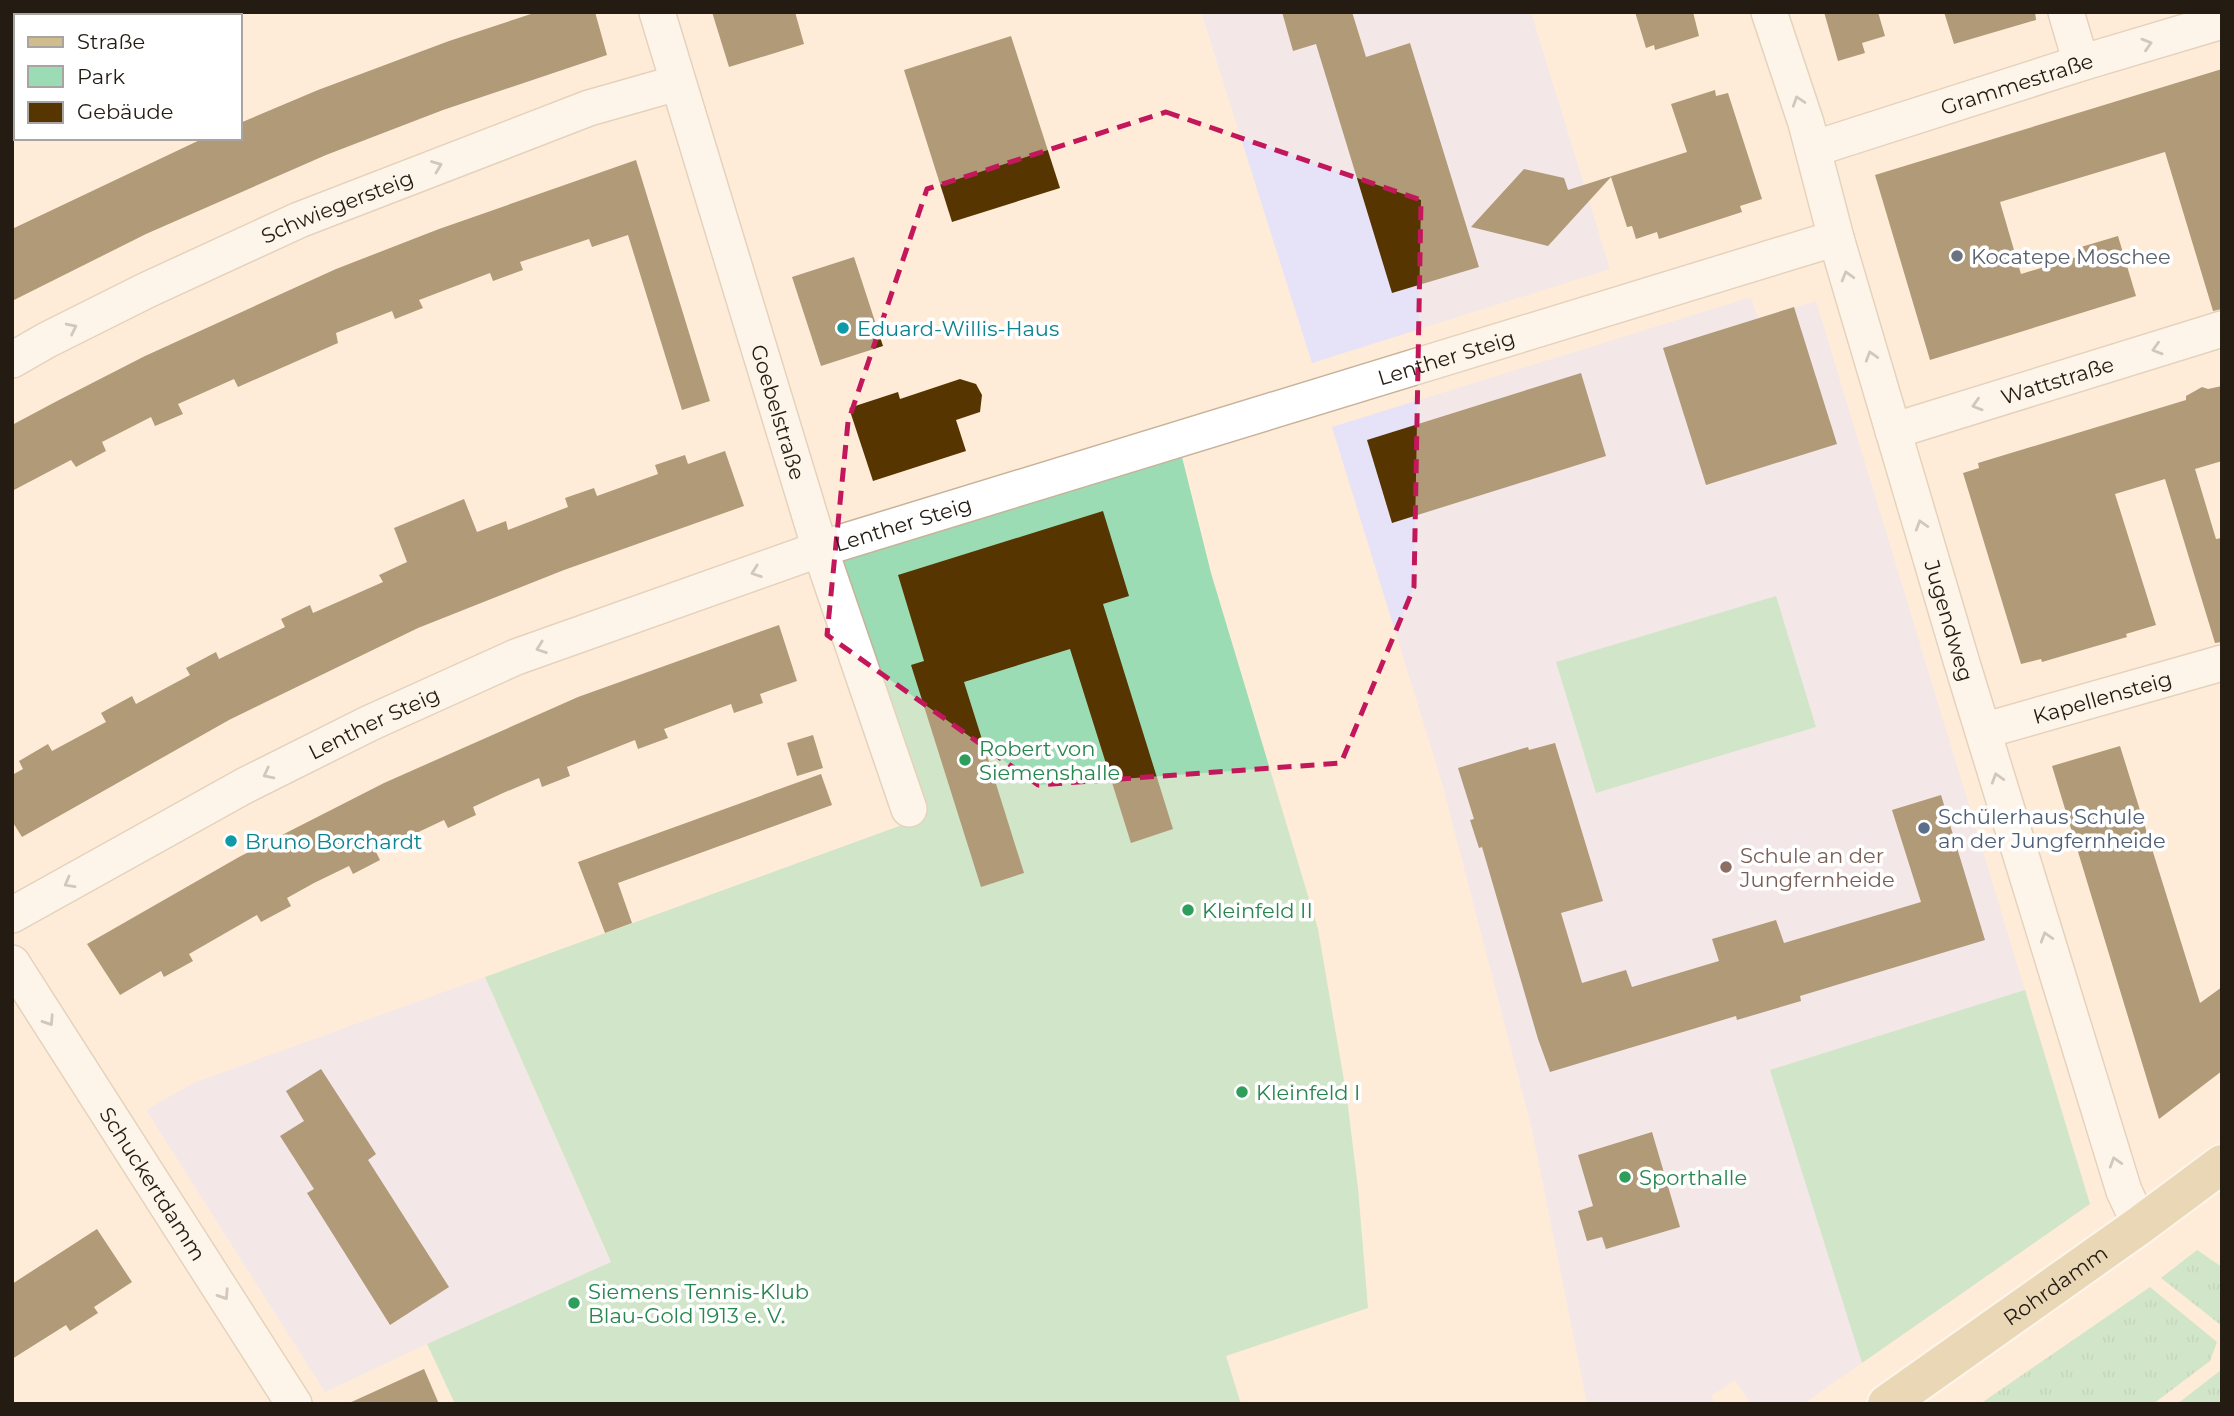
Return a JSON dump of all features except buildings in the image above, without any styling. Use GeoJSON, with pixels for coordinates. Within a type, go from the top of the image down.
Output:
{"type":"FeatureCollection","features":[{"type":"Feature","properties":{"kind":"main road","name":"Rohrdamm"},"geometry":{"type":"LineString","coordinates":[[1887,1404],[2222,1164]]}},
{"type":"Feature","properties":{"kind":"street","name":"Goebelstraße"},"geometry":{"type":"LineString","coordinates":[[657,12],[820,549],[909,809]]}},
{"type":"Feature","properties":{"kind":"street","name":"Jugendweg"},"geometry":{"type":"LineString","coordinates":[[1769,12],[1813,149],[1836,238],[1983,731],[2124,1191],[2140,1225]]}},
{"type":"Feature","properties":{"kind":"street"},"geometry":{"type":"LineString","coordinates":[[2066,12],[2081,63]]}},
{"type":"Feature","properties":{"kind":"street","name":"Grammestraße"},"geometry":{"type":"LineString","coordinates":[[1813,149],[2222,21]]}},
{"type":"Feature","properties":{"kind":"street","name":"Schwiegersteig"},"geometry":{"type":"LineString","coordinates":[[12,360],[147,290],[299,220],[589,108],[677,83]]}},
{"type":"Feature","properties":{"kind":"street","name":"Lenther Steig"},"geometry":{"type":"LineString","coordinates":[[12,915],[244,786],[370,723],[516,657],[820,549],[1836,238]]}},
{"type":"Feature","properties":{"kind":"street","name":"Wattstraße"},"geometry":{"type":"LineString","coordinates":[[1893,431],[2222,329]]}},
{"type":"Feature","properties":{"kind":"street","name":"Kapellensteig"},"geometry":{"type":"LineString","coordinates":[[1983,731],[2222,663]]}},
{"type":"Feature","properties":{"kind":"street","name":"Schuckertdamm"},"geometry":{"type":"LineString","coordinates":[[12,963],[294,1404]]}},
{"type":"Feature","properties":{"kind":"highlighted area"},"geometry":{"type":"Polygon","coordinates":[[[1166,112],[1421,200],[1414,587],[1341,763],[1038,785],[827,635],[848,422],[927,189],[1166,112]]]}},
{"type":"Feature","properties":{"kind":"shaded area"},"geometry":{"type":"Polygon","coordinates":[[[1201,12],[1531,12],[1610,269],[1312,363],[1201,12]]]}},
{"type":"Feature","properties":{"kind":"shaded area","name":"Schule an der Jungfernheide"},"geometry":{"type":"Polygon","coordinates":[[[1751,297],[1758,318],[1816,301],[2090,1204],[1803,1404],[1751,1404],[1735,1380],[1711,1396],[1715,1404],[1587,1404],[1532,1130],[1442,783],[1332,427],[1751,297]]]}},
{"type":"Feature","properties":{"kind":"shaded area"},"geometry":{"type":"Polygon","coordinates":[[[485,977],[611,1263],[325,1392],[146,1110],[193,1083],[485,977]]]}},
{"type":"Feature","properties":{"kind":"green space"},"geometry":{"type":"Polygon","coordinates":[[[1178,441],[1211,573],[1318,929],[1347,1098],[1368,1308],[1226,1356],[1241,1404],[455,1404],[427,1344],[611,1262],[485,977],[913,821],[820,549],[1178,441]]]}},
{"type":"Feature","properties":{"kind":"green space"},"geometry":{"type":"Polygon","coordinates":[[[1776,596],[1816,727],[1596,793],[1556,662],[1776,596]]]}},
{"type":"Feature","properties":{"kind":"green space"},"geometry":{"type":"Polygon","coordinates":[[[2025,990],[2090,1204],[1862,1363],[1770,1070],[2025,990]]]}},
{"type":"Feature","properties":{"kind":"green space"},"geometry":{"type":"Polygon","coordinates":[[[2197,1250],[2222,1267],[2222,1326],[2161,1278],[2197,1250]]]}},
{"type":"Feature","properties":{"kind":"green space"},"geometry":{"type":"Polygon","coordinates":[[[2150,1287],[2217,1342],[2210,1361],[2153,1404],[1980,1404],[2150,1287]]]}},
{"type":"Feature","properties":{"kind":"green space"},"geometry":{"type":"Polygon","coordinates":[[[2221,1370],[2222,1404],[2177,1404],[2221,1370]]]}},
{"type":"Feature","properties":{"kind":"place","name":"Kocatepe Moschee"},"geometry":{"type":"Point","coordinates":[1957,256]}},
{"type":"Feature","properties":{"kind":"place","name":"Eduard-Willis-Haus"},"geometry":{"type":"Point","coordinates":[843,328]}},
{"type":"Feature","properties":{"kind":"place","name":"Robert von Siemenshalle"},"geometry":{"type":"Point","coordinates":[965,760]}},
{"type":"Feature","properties":{"kind":"place","name":"Schülerhaus Schule an der Jungfernheide"},"geometry":{"type":"Point","coordinates":[1924,828]}},
{"type":"Feature","properties":{"kind":"place","name":"Bruno Borchardt"},"geometry":{"type":"Point","coordinates":[231,841]}},
{"type":"Feature","properties":{"kind":"place","name":"Schule an der Jungfernheide"},"geometry":{"type":"Point","coordinates":[1726,867]}},
{"type":"Feature","properties":{"kind":"place","name":"Kleinfeld II"},"geometry":{"type":"Point","coordinates":[1188,910]}},
{"type":"Feature","properties":{"kind":"place","name":"Kleinfeld I"},"geometry":{"type":"Point","coordinates":[1242,1092]}},
{"type":"Feature","properties":{"kind":"place","name":"Sporthalle"},"geometry":{"type":"Point","coordinates":[1625,1177]}},
{"type":"Feature","properties":{"kind":"place","name":"Siemens Tennis-Klub Blau-Gold 1913 e. V."},"geometry":{"type":"Point","coordinates":[574,1303]}}]}
